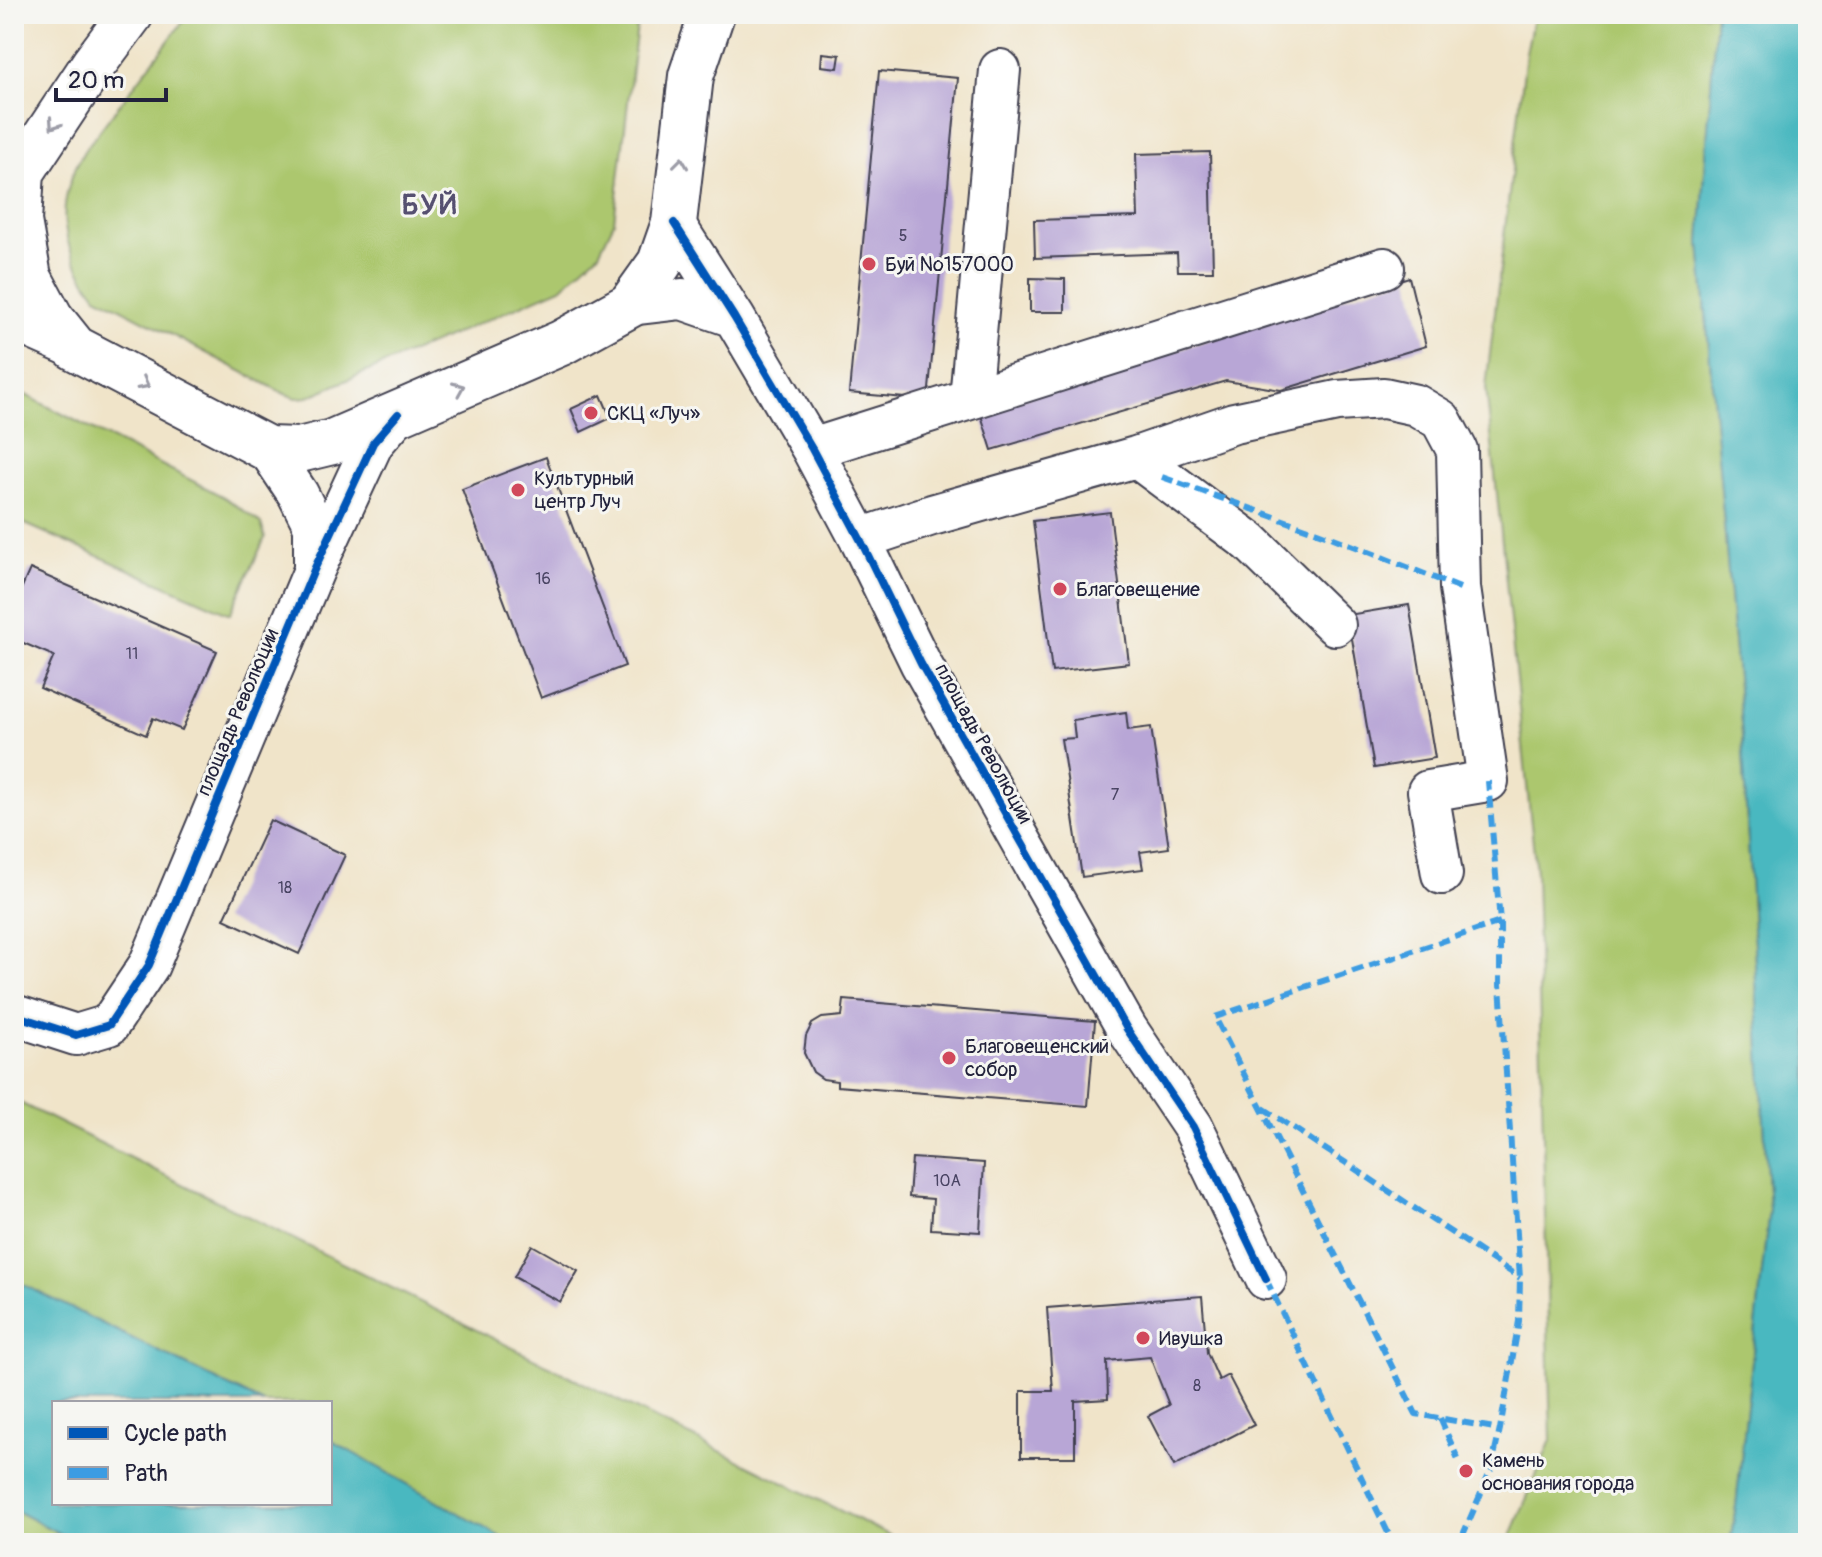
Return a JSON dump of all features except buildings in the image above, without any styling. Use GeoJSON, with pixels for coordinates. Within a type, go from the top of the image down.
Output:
{"type":"FeatureCollection","features":[{"type":"Feature","properties":{"kind":"main road","name":"площадь Революции"},"geometry":{"type":"LineString","coordinates":[[131,14],[18,176],[19,221],[29,277],[51,318],[75,348],[268,449],[299,450],[332,442],[561,343],[630,305],[660,263],[674,223],[691,76],[712,14]]}},
{"type":"Feature","properties":{"kind":"main road","name":"площадь Революции"},"geometry":{"type":"LineString","coordinates":[[679,14],[691,76]]}},
{"type":"Feature","properties":{"kind":"main road","name":"площадь Революции"},"geometry":{"type":"LineString","coordinates":[[691,76],[731,14]]}},
{"type":"Feature","properties":{"kind":"street"},"geometry":{"type":"LineString","coordinates":[[970,399],[1000,70]]}},
{"type":"Feature","properties":{"kind":"street","name":"площадь Революции"},"geometry":{"type":"LineString","coordinates":[[674,223],[812,449],[921,664],[1119,1015],[1193,1127],[1266,1279]]}},
{"type":"Feature","properties":{"kind":"street"},"geometry":{"type":"LineString","coordinates":[[812,449],[1384,268]]}},
{"type":"Feature","properties":{"kind":"street","name":"площадь Революции"},"geometry":{"type":"LineString","coordinates":[[630,305],[682,299],[734,317]]}},
{"type":"Feature","properties":{"kind":"street"},"geometry":{"type":"LineString","coordinates":[[14,321],[75,348]]}},
{"type":"Feature","properties":{"kind":"street"},"geometry":{"type":"LineString","coordinates":[[860,539],[932,515],[1136,457],[1234,423],[1337,401],[1384,398],[1416,405],[1441,420],[1457,450],[1460,588],[1488,781],[1428,791],[1442,874]]}},
{"type":"Feature","properties":{"kind":"street","name":"площадь Революции"},"geometry":{"type":"LineString","coordinates":[[14,1015],[76,1035],[109,1025],[149,965],[314,570],[373,443],[398,414]]}},
{"type":"Feature","properties":{"kind":"street","name":"площадь Революции"},"geometry":{"type":"LineString","coordinates":[[268,449],[298,494],[314,526],[314,570]]}},
{"type":"Feature","properties":{"kind":"street"},"geometry":{"type":"LineString","coordinates":[[1136,457],[1250,542],[1335,625]]}},
{"type":"Feature","properties":{"kind":"green space"},"geometry":{"type":"Polygon","coordinates":[[[189,14],[633,14],[637,25],[614,222],[599,253],[561,288],[308,397],[296,398],[285,394],[97,296],[68,244],[65,208],[74,171],[84,151],[189,14]]]}},
{"type":"Feature","properties":{"kind":"green space"},"geometry":{"type":"Polygon","coordinates":[[[1534,14],[1716,14],[1700,243],[1742,735],[1769,1209],[1730,1543],[1508,1543],[1551,1440],[1536,873],[1486,387],[1526,53],[1534,14]]]}},
{"type":"Feature","properties":{"kind":"green space"},"geometry":{"type":"Polygon","coordinates":[[[14,389],[224,497],[261,523],[265,538],[230,614],[14,519],[14,389]]]}},
{"type":"Feature","properties":{"kind":"green space"},"geometry":{"type":"Polygon","coordinates":[[[14,1100],[905,1543],[511,1543],[332,1441],[332,1401],[259,1401],[14,1280],[14,1100]]]}},
{"type":"Feature","properties":{"kind":"green space"},"geometry":{"type":"Polygon","coordinates":[[[14,1510],[78,1543],[14,1543],[14,1510]]]}},
{"type":"Feature","properties":{"kind":"water"},"geometry":{"type":"Polygon","coordinates":[[[1716,14],[1808,14],[1808,1543],[1730,1543],[1769,1209],[1742,735],[1700,243],[1716,14]]]}},
{"type":"Feature","properties":{"kind":"water"},"geometry":{"type":"Polygon","coordinates":[[[14,1280],[259,1401],[52,1401],[52,1505],[332,1505],[332,1441],[511,1543],[78,1543],[14,1510],[14,1280]]]}},
{"type":"Feature","properties":{"kind":"marked path"},"geometry":{"type":"LineString","coordinates":[[1162,477],[1331,537],[1460,588]]}},
{"type":"Feature","properties":{"kind":"marked path"},"geometry":{"type":"LineString","coordinates":[[1462,1537],[1491,1470],[1519,1321],[1520,1278],[1500,985],[1500,922],[1488,781]]}},
{"type":"Feature","properties":{"kind":"marked path"},"geometry":{"type":"LineString","coordinates":[[1500,922],[1215,1017],[1416,1414],[1500,1429]]}},
{"type":"Feature","properties":{"kind":"marked path"},"geometry":{"type":"LineString","coordinates":[[1263,1108],[1520,1278]]}},
{"type":"Feature","properties":{"kind":"marked path"},"geometry":{"type":"LineString","coordinates":[[1266,1279],[1393,1543]]}},
{"type":"Feature","properties":{"kind":"marked path"},"geometry":{"type":"LineString","coordinates":[[1440,1418],[1458,1459]]}},
{"type":"Feature","properties":{"kind":"cycle path"},"geometry":{"type":"LineString","coordinates":[[674,223],[812,449],[921,664],[1127,1029],[1193,1127],[1266,1279]]}},
{"type":"Feature","properties":{"kind":"cycle path"},"geometry":{"type":"LineString","coordinates":[[14,1015],[76,1035],[109,1025],[149,965],[314,570],[373,443],[398,414]]}},
{"type":"Feature","properties":{"kind":"place","name":"Буй №157000"},"geometry":{"type":"Point","coordinates":[869,264]}},
{"type":"Feature","properties":{"kind":"place","name":"СКЦ «Луч»"},"geometry":{"type":"Point","coordinates":[591,413]}},
{"type":"Feature","properties":{"kind":"place","name":"Культурный центр Луч"},"geometry":{"type":"Point","coordinates":[518,490]}},
{"type":"Feature","properties":{"kind":"place","name":"Благовещение"},"geometry":{"type":"Point","coordinates":[1060,589]}},
{"type":"Feature","properties":{"kind":"place","name":"Благовещенский собор"},"geometry":{"type":"Point","coordinates":[949,1058]}},
{"type":"Feature","properties":{"kind":"place","name":"Ивушка"},"geometry":{"type":"Point","coordinates":[1143,1338]}},
{"type":"Feature","properties":{"kind":"place","name":"Камень основания города"},"geometry":{"type":"Point","coordinates":[1466,1471]}},
{"type":"Feature","properties":{"kind":"district","name":"БУЙ"},"geometry":{"type":"Point","coordinates":[430,204]}}]}
